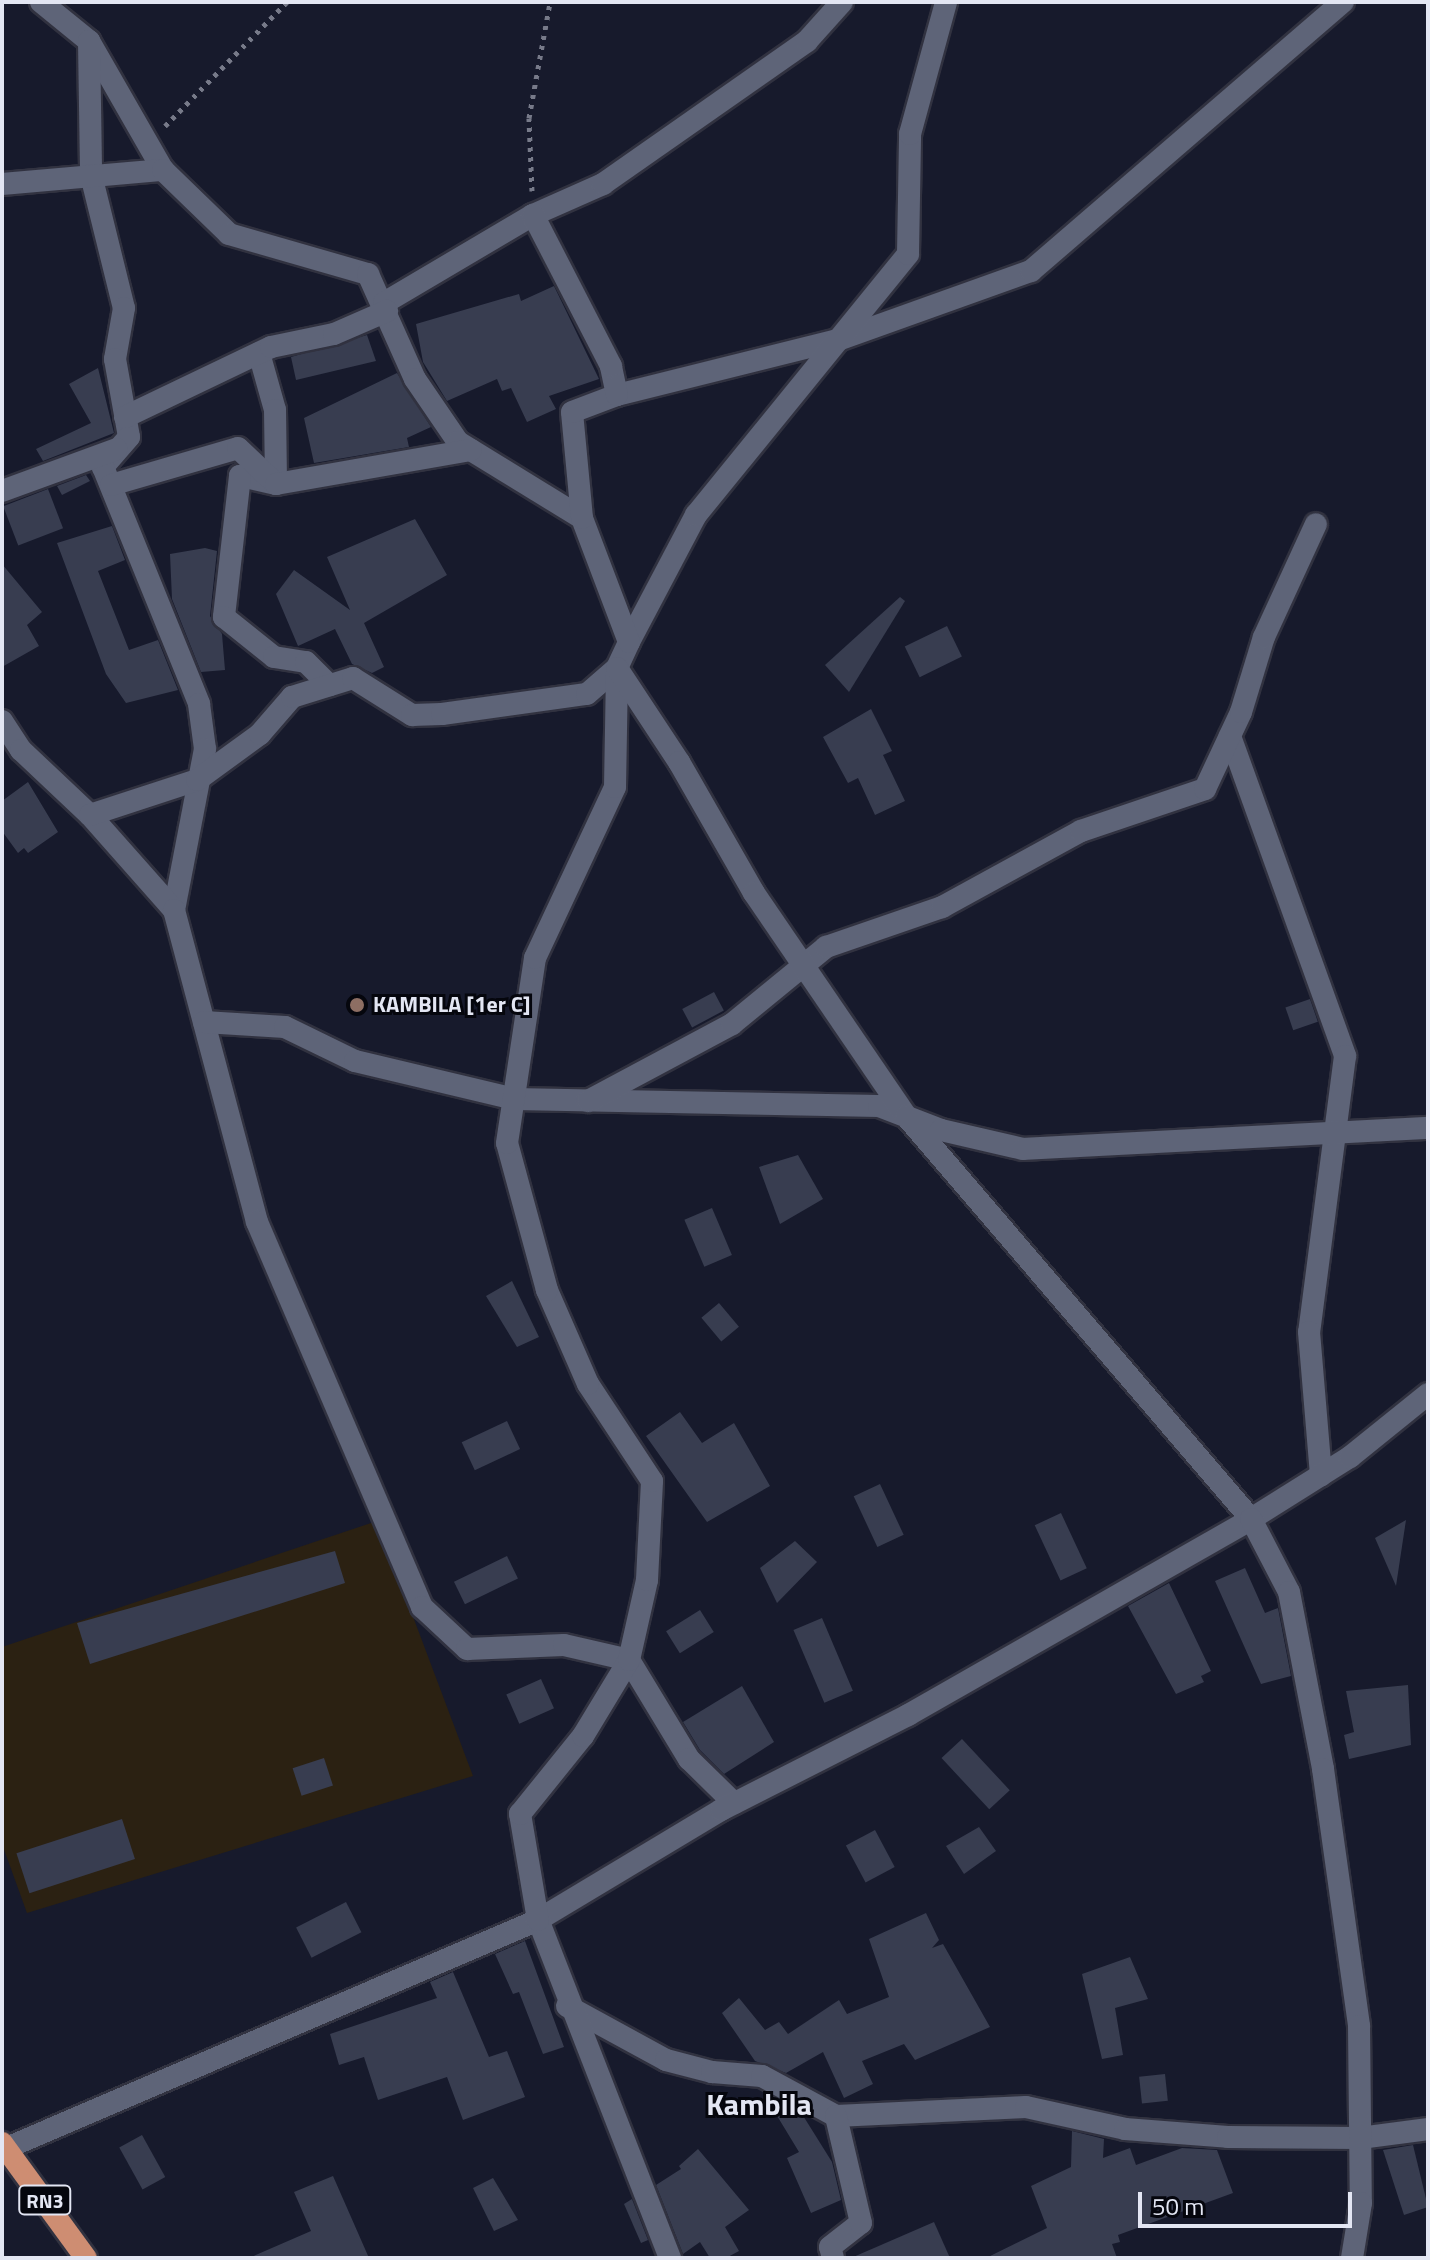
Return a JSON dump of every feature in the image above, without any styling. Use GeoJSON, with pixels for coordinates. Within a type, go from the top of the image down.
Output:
{"type":"FeatureCollection","features":[{"type":"Feature","properties":{"kind":"highway","name":"RN3"},"geometry":{"type":"LineString","coordinates":[[4,2148],[86,2258]]}},
{"type":"Feature","properties":{"kind":"street"},"geometry":{"type":"LineString","coordinates":[[41,2],[89,41],[163,170],[229,234],[368,274],[386,307],[415,379],[458,442],[582,518]]}},
{"type":"Feature","properties":{"kind":"street"},"geometry":{"type":"LineString","coordinates":[[125,417],[259,353],[334,334],[386,307],[533,215],[603,184],[807,41],[842,2]]}},
{"type":"Feature","properties":{"kind":"street"},"geometry":{"type":"LineString","coordinates":[[670,2258],[658,2238],[634,2156],[567,2006],[538,1920],[520,1814],[583,1736],[629,1660],[647,1580],[652,1481],[588,1384],[547,1290],[507,1143],[535,958],[615,787],[617,668],[696,515],[908,254],[910,134],[946,2]]}},
{"type":"Feature","properties":{"kind":"street"},"geometry":{"type":"LineString","coordinates":[[629,642],[582,518],[572,412],[617,395],[838,340],[1031,271],[1343,2]]}},
{"type":"Feature","properties":{"kind":"street"},"geometry":{"type":"LineString","coordinates":[[89,41],[91,175],[124,308],[115,359],[129,437],[103,467],[199,704],[205,749],[174,910],[257,1222],[422,1607],[467,1649],[564,1645],[629,1660],[689,1759],[734,1803]]}},
{"type":"Feature","properties":{"kind":"street"},"geometry":{"type":"LineString","coordinates":[[2,184],[163,170]]}},
{"type":"Feature","properties":{"kind":"street"},"geometry":{"type":"LineString","coordinates":[[533,215],[611,366],[617,395]]}},
{"type":"Feature","properties":{"kind":"street"},"geometry":{"type":"LineString","coordinates":[[259,353],[275,410],[276,484]]}},
{"type":"Feature","properties":{"kind":"street"},"geometry":{"type":"LineString","coordinates":[[2,491],[120,448]]}},
{"type":"Feature","properties":{"kind":"street"},"geometry":{"type":"LineString","coordinates":[[111,485],[238,448],[276,484]]}},
{"type":"Feature","properties":{"kind":"street"},"geometry":{"type":"LineString","coordinates":[[329,685],[306,662],[274,657],[224,617],[240,476],[276,484],[471,450]]}},
{"type":"Feature","properties":{"kind":"street"},"geometry":{"type":"LineString","coordinates":[[587,1101],[732,1024],[826,947],[942,907],[1081,831],[1205,789],[1230,736],[1264,637],[1316,524]]}},
{"type":"Feature","properties":{"kind":"street"},"geometry":{"type":"LineString","coordinates":[[90,815],[197,780],[260,734],[292,697],[353,678],[412,715],[442,714],[587,694],[617,668]]}},
{"type":"Feature","properties":{"kind":"street"},"geometry":{"type":"LineString","coordinates":[[617,668],[804,966],[906,1116],[1251,1519],[1289,1592],[1323,1769],[1359,2026],[1361,2203],[1352,2258]]}},
{"type":"Feature","properties":{"kind":"street"},"geometry":{"type":"LineString","coordinates":[[2,721],[21,750],[90,815],[174,910]]}},
{"type":"Feature","properties":{"kind":"street"},"geometry":{"type":"LineString","coordinates":[[1230,736],[1345,1056],[1309,1332],[1321,1475]]}},
{"type":"Feature","properties":{"kind":"street"},"geometry":{"type":"LineString","coordinates":[[204,1022],[285,1027],[355,1061],[514,1099],[879,1106],[1023,1149],[1205,1135],[1337,1134],[1428,1128]]}},
{"type":"Feature","properties":{"kind":"street"},"geometry":{"type":"LineString","coordinates":[[4,2148],[538,1920],[734,1803],[908,1715],[1251,1519],[1321,1475],[1428,1394]]}},
{"type":"Feature","properties":{"kind":"street"},"geometry":{"type":"LineString","coordinates":[[567,2006],[666,2060],[712,2072],[762,2076],[836,2116],[1026,2107],[1125,2129],[1228,2137],[1360,2138],[1428,2129]]}},
{"type":"Feature","properties":{"kind":"street"},"geometry":{"type":"LineString","coordinates":[[833,2258],[830,2247],[861,2223],[836,2116]]}},
{"type":"Feature","properties":{"kind":"path"},"geometry":{"type":"LineString","coordinates":[[148,144],[287,2]]}},
{"type":"Feature","properties":{"kind":"path"},"geometry":{"type":"LineString","coordinates":[[533,215],[529,118],[550,2]]}},
{"type":"Feature","properties":{"kind":"shaded area"},"geometry":{"type":"Polygon","coordinates":[[[377,1521],[473,1776],[27,1913],[2,1844],[2,1647],[377,1521]]]}},
{"type":"Feature","properties":{"kind":"building"},"geometry":{"type":"Polygon","coordinates":[[[554,286],[599,379],[549,396],[556,409],[527,422],[511,388],[502,391],[497,379],[447,401],[423,362],[416,324],[519,294],[521,301],[554,286]]]}},
{"type":"Feature","properties":{"kind":"building"},"geometry":{"type":"Polygon","coordinates":[[[367,335],[376,361],[296,380],[291,357],[367,335]]]}},
{"type":"Feature","properties":{"kind":"building"},"geometry":{"type":"Polygon","coordinates":[[[98,368],[114,433],[43,461],[36,449],[91,423],[69,384],[98,368]]]}},
{"type":"Feature","properties":{"kind":"building"},"geometry":{"type":"Polygon","coordinates":[[[397,373],[431,427],[407,438],[409,447],[314,463],[304,418],[397,373]]]}},
{"type":"Feature","properties":{"kind":"building"},"geometry":{"type":"Polygon","coordinates":[[[86,475],[90,481],[62,495],[57,486],[86,475]]]}},
{"type":"Feature","properties":{"kind":"building"},"geometry":{"type":"Polygon","coordinates":[[[48,489],[63,528],[18,545],[3,506],[48,489]]]}},
{"type":"Feature","properties":{"kind":"building"},"geometry":{"type":"Polygon","coordinates":[[[415,519],[447,575],[364,623],[384,667],[372,673],[352,664],[335,629],[298,646],[276,594],[294,570],[350,610],[327,557],[415,519]]]}},
{"type":"Feature","properties":{"kind":"building"},"geometry":{"type":"Polygon","coordinates":[[[112,526],[125,560],[98,571],[129,650],[158,640],[178,690],[126,703],[106,674],[57,543],[112,526]]]}},
{"type":"Feature","properties":{"kind":"building"},"geometry":{"type":"Polygon","coordinates":[[[205,548],[217,551],[210,616],[222,634],[225,670],[201,672],[172,599],[170,554],[205,548]]]}},
{"type":"Feature","properties":{"kind":"building"},"geometry":{"type":"Polygon","coordinates":[[[2,564],[42,612],[27,625],[39,646],[2,667],[2,564]]]}},
{"type":"Feature","properties":{"kind":"building"},"geometry":{"type":"Polygon","coordinates":[[[900,597],[905,601],[849,692],[825,665],[900,597]]]}},
{"type":"Feature","properties":{"kind":"building"},"geometry":{"type":"Polygon","coordinates":[[[947,626],[962,657],[920,677],[905,647],[947,626]]]}},
{"type":"Feature","properties":{"kind":"building"},"geometry":{"type":"Polygon","coordinates":[[[871,709],[892,751],[883,755],[905,801],[875,815],[858,778],[848,783],[823,737],[871,709]]]}},
{"type":"Feature","properties":{"kind":"building"},"geometry":{"type":"Polygon","coordinates":[[[28,782],[58,832],[28,853],[24,848],[18,853],[2,831],[2,801],[28,782]]]}},
{"type":"Feature","properties":{"kind":"building"},"geometry":{"type":"Polygon","coordinates":[[[714,992],[724,1011],[692,1027],[682,1009],[714,992]]]}},
{"type":"Feature","properties":{"kind":"building"},"geometry":{"type":"Polygon","coordinates":[[[1310,999],[1318,1022],[1293,1030],[1285,1007],[1310,999]]]}},
{"type":"Feature","properties":{"kind":"building"},"geometry":{"type":"Polygon","coordinates":[[[798,1155],[823,1199],[780,1224],[759,1167],[798,1155]]]}},
{"type":"Feature","properties":{"kind":"building"},"geometry":{"type":"Polygon","coordinates":[[[712,1208],[732,1255],[704,1267],[684,1220],[712,1208]]]}},
{"type":"Feature","properties":{"kind":"building"},"geometry":{"type":"Polygon","coordinates":[[[512,1281],[539,1337],[517,1347],[486,1296],[512,1281]]]}},
{"type":"Feature","properties":{"kind":"building"},"geometry":{"type":"Polygon","coordinates":[[[719,1303],[739,1327],[721,1342],[701,1318],[719,1303]]]}},
{"type":"Feature","properties":{"kind":"building"},"geometry":{"type":"Polygon","coordinates":[[[680,1412],[702,1443],[734,1423],[770,1486],[707,1522],[646,1436],[680,1412]]]}},
{"type":"Feature","properties":{"kind":"building"},"geometry":{"type":"Polygon","coordinates":[[[507,1421],[520,1449],[475,1470],[462,1442],[507,1421]]]}},
{"type":"Feature","properties":{"kind":"building"},"geometry":{"type":"Polygon","coordinates":[[[880,1484],[904,1535],[877,1547],[854,1496],[880,1484]]]}},
{"type":"Feature","properties":{"kind":"building"},"geometry":{"type":"Polygon","coordinates":[[[1061,1513],[1087,1568],[1060,1581],[1035,1525],[1061,1513]]]}},
{"type":"Feature","properties":{"kind":"building"},"geometry":{"type":"Polygon","coordinates":[[[1406,1520],[1396,1586],[1375,1538],[1406,1520]]]}},
{"type":"Feature","properties":{"kind":"building"},"geometry":{"type":"Polygon","coordinates":[[[795,1541],[817,1562],[777,1603],[760,1568],[795,1541]]]}},
{"type":"Feature","properties":{"kind":"building"},"geometry":{"type":"Polygon","coordinates":[[[335,1551],[345,1583],[90,1664],[77,1623],[335,1551]]]}},
{"type":"Feature","properties":{"kind":"building"},"geometry":{"type":"Polygon","coordinates":[[[507,1556],[518,1578],[465,1604],[454,1582],[507,1556]]]}},
{"type":"Feature","properties":{"kind":"building"},"geometry":{"type":"Polygon","coordinates":[[[1245,1568],[1265,1613],[1278,1608],[1291,1676],[1261,1684],[1215,1581],[1245,1568]]]}},
{"type":"Feature","properties":{"kind":"building"},"geometry":{"type":"Polygon","coordinates":[[[1169,1583],[1211,1671],[1201,1676],[1204,1682],[1176,1694],[1128,1606],[1169,1583]]]}},
{"type":"Feature","properties":{"kind":"building"},"geometry":{"type":"Polygon","coordinates":[[[700,1610],[714,1632],[680,1653],[666,1631],[700,1610]]]}},
{"type":"Feature","properties":{"kind":"building"},"geometry":{"type":"Polygon","coordinates":[[[822,1618],[853,1691],[824,1703],[793,1630],[822,1618]]]}},
{"type":"Feature","properties":{"kind":"building"},"geometry":{"type":"Polygon","coordinates":[[[541,1679],[554,1708],[519,1724],[506,1694],[541,1679]]]}},
{"type":"Feature","properties":{"kind":"building"},"geometry":{"type":"Polygon","coordinates":[[[1408,1685],[1411,1745],[1349,1759],[1344,1735],[1354,1732],[1346,1691],[1408,1685]]]}},
{"type":"Feature","properties":{"kind":"building"},"geometry":{"type":"Polygon","coordinates":[[[742,1686],[774,1742],[724,1774],[700,1750],[683,1722],[742,1686]]]}},
{"type":"Feature","properties":{"kind":"building"},"geometry":{"type":"Polygon","coordinates":[[[962,1739],[1010,1790],[989,1809],[942,1758],[962,1739]]]}},
{"type":"Feature","properties":{"kind":"building"},"geometry":{"type":"Polygon","coordinates":[[[324,1758],[333,1786],[302,1796],[293,1768],[324,1758]]]}},
{"type":"Feature","properties":{"kind":"building"},"geometry":{"type":"Polygon","coordinates":[[[122,1819],[135,1859],[29,1893],[16,1853],[122,1819]]]}},
{"type":"Feature","properties":{"kind":"building"},"geometry":{"type":"Polygon","coordinates":[[[979,1827],[996,1851],[964,1874],[946,1846],[979,1827]]]}},
{"type":"Feature","properties":{"kind":"building"},"geometry":{"type":"Polygon","coordinates":[[[875,1830],[895,1867],[866,1883],[846,1845],[875,1830]]]}},
{"type":"Feature","properties":{"kind":"building"},"geometry":{"type":"Polygon","coordinates":[[[346,1902],[361,1932],[312,1958],[296,1927],[346,1902]]]}},
{"type":"Feature","properties":{"kind":"building"},"geometry":{"type":"Polygon","coordinates":[[[926,1913],[939,1940],[932,1948],[943,1944],[990,2027],[915,2060],[904,2044],[862,2061],[873,2084],[844,2098],[823,2052],[786,2073],[755,2061],[722,2013],[739,1998],[765,2030],[779,2022],[788,2034],[839,2000],[847,2014],[889,1997],[869,1939],[926,1913]]]}},
{"type":"Feature","properties":{"kind":"building"},"geometry":{"type":"Polygon","coordinates":[[[525,1941],[564,2047],[543,2054],[519,1992],[513,1994],[495,1954],[525,1941]]]}},
{"type":"Feature","properties":{"kind":"building"},"geometry":{"type":"Polygon","coordinates":[[[1130,1957],[1148,1999],[1115,2008],[1123,2055],[1102,2059],[1082,1974],[1130,1957]]]}},
{"type":"Feature","properties":{"kind":"building"},"geometry":{"type":"Polygon","coordinates":[[[453,1972],[489,2057],[507,2051],[525,2097],[463,2120],[447,2077],[378,2100],[364,2057],[339,2065],[330,2034],[437,1998],[430,1982],[453,1972]]]}},
{"type":"Feature","properties":{"kind":"building"},"geometry":{"type":"Polygon","coordinates":[[[1165,2074],[1168,2101],[1142,2104],[1139,2077],[1165,2074]]]}},
{"type":"Feature","properties":{"kind":"building"},"geometry":{"type":"Polygon","coordinates":[[[765,2096],[802,2114],[832,2162],[841,2200],[811,2213],[787,2158],[799,2152],[765,2096]]]}},
{"type":"Feature","properties":{"kind":"building"},"geometry":{"type":"Polygon","coordinates":[[[1072,2131],[1104,2139],[1103,2158],[1130,2148],[1136,2165],[1182,2148],[1217,2150],[1233,2193],[1118,2235],[1120,2242],[1112,2244],[1117,2258],[986,2258],[1047,2228],[1031,2186],[1071,2167],[1072,2131]]]}},
{"type":"Feature","properties":{"kind":"building"},"geometry":{"type":"Polygon","coordinates":[[[142,2135],[165,2177],[143,2190],[119,2148],[142,2135]]]}},
{"type":"Feature","properties":{"kind":"building"},"geometry":{"type":"Polygon","coordinates":[[[1413,2145],[1428,2207],[1404,2215],[1383,2150],[1413,2145]]]}},
{"type":"Feature","properties":{"kind":"building"},"geometry":{"type":"Polygon","coordinates":[[[698,2149],[749,2210],[725,2227],[739,2251],[726,2258],[710,2258],[700,2242],[683,2254],[656,2185],[681,2169],[679,2166],[698,2149]]]}},
{"type":"Feature","properties":{"kind":"building"},"geometry":{"type":"Polygon","coordinates":[[[333,2176],[369,2258],[249,2258],[311,2231],[294,2192],[333,2176]]]}},
{"type":"Feature","properties":{"kind":"building"},"geometry":{"type":"Polygon","coordinates":[[[493,2178],[518,2220],[494,2231],[473,2188],[493,2178]]]}},
{"type":"Feature","properties":{"kind":"building"},"geometry":{"type":"Polygon","coordinates":[[[632,2199],[648,2240],[641,2243],[624,2204],[632,2199]]]}},
{"type":"Feature","properties":{"kind":"building"},"geometry":{"type":"Polygon","coordinates":[[[934,2222],[950,2258],[851,2258],[934,2222]]]}},
{"type":"Feature","properties":{"kind":"place","name":"KAMBILA [1er C]"},"geometry":{"type":"Point","coordinates":[357,1005]}},
{"type":"Feature","properties":{"kind":"district","name":"Kambila"},"geometry":{"type":"Point","coordinates":[759,2104]}}]}
